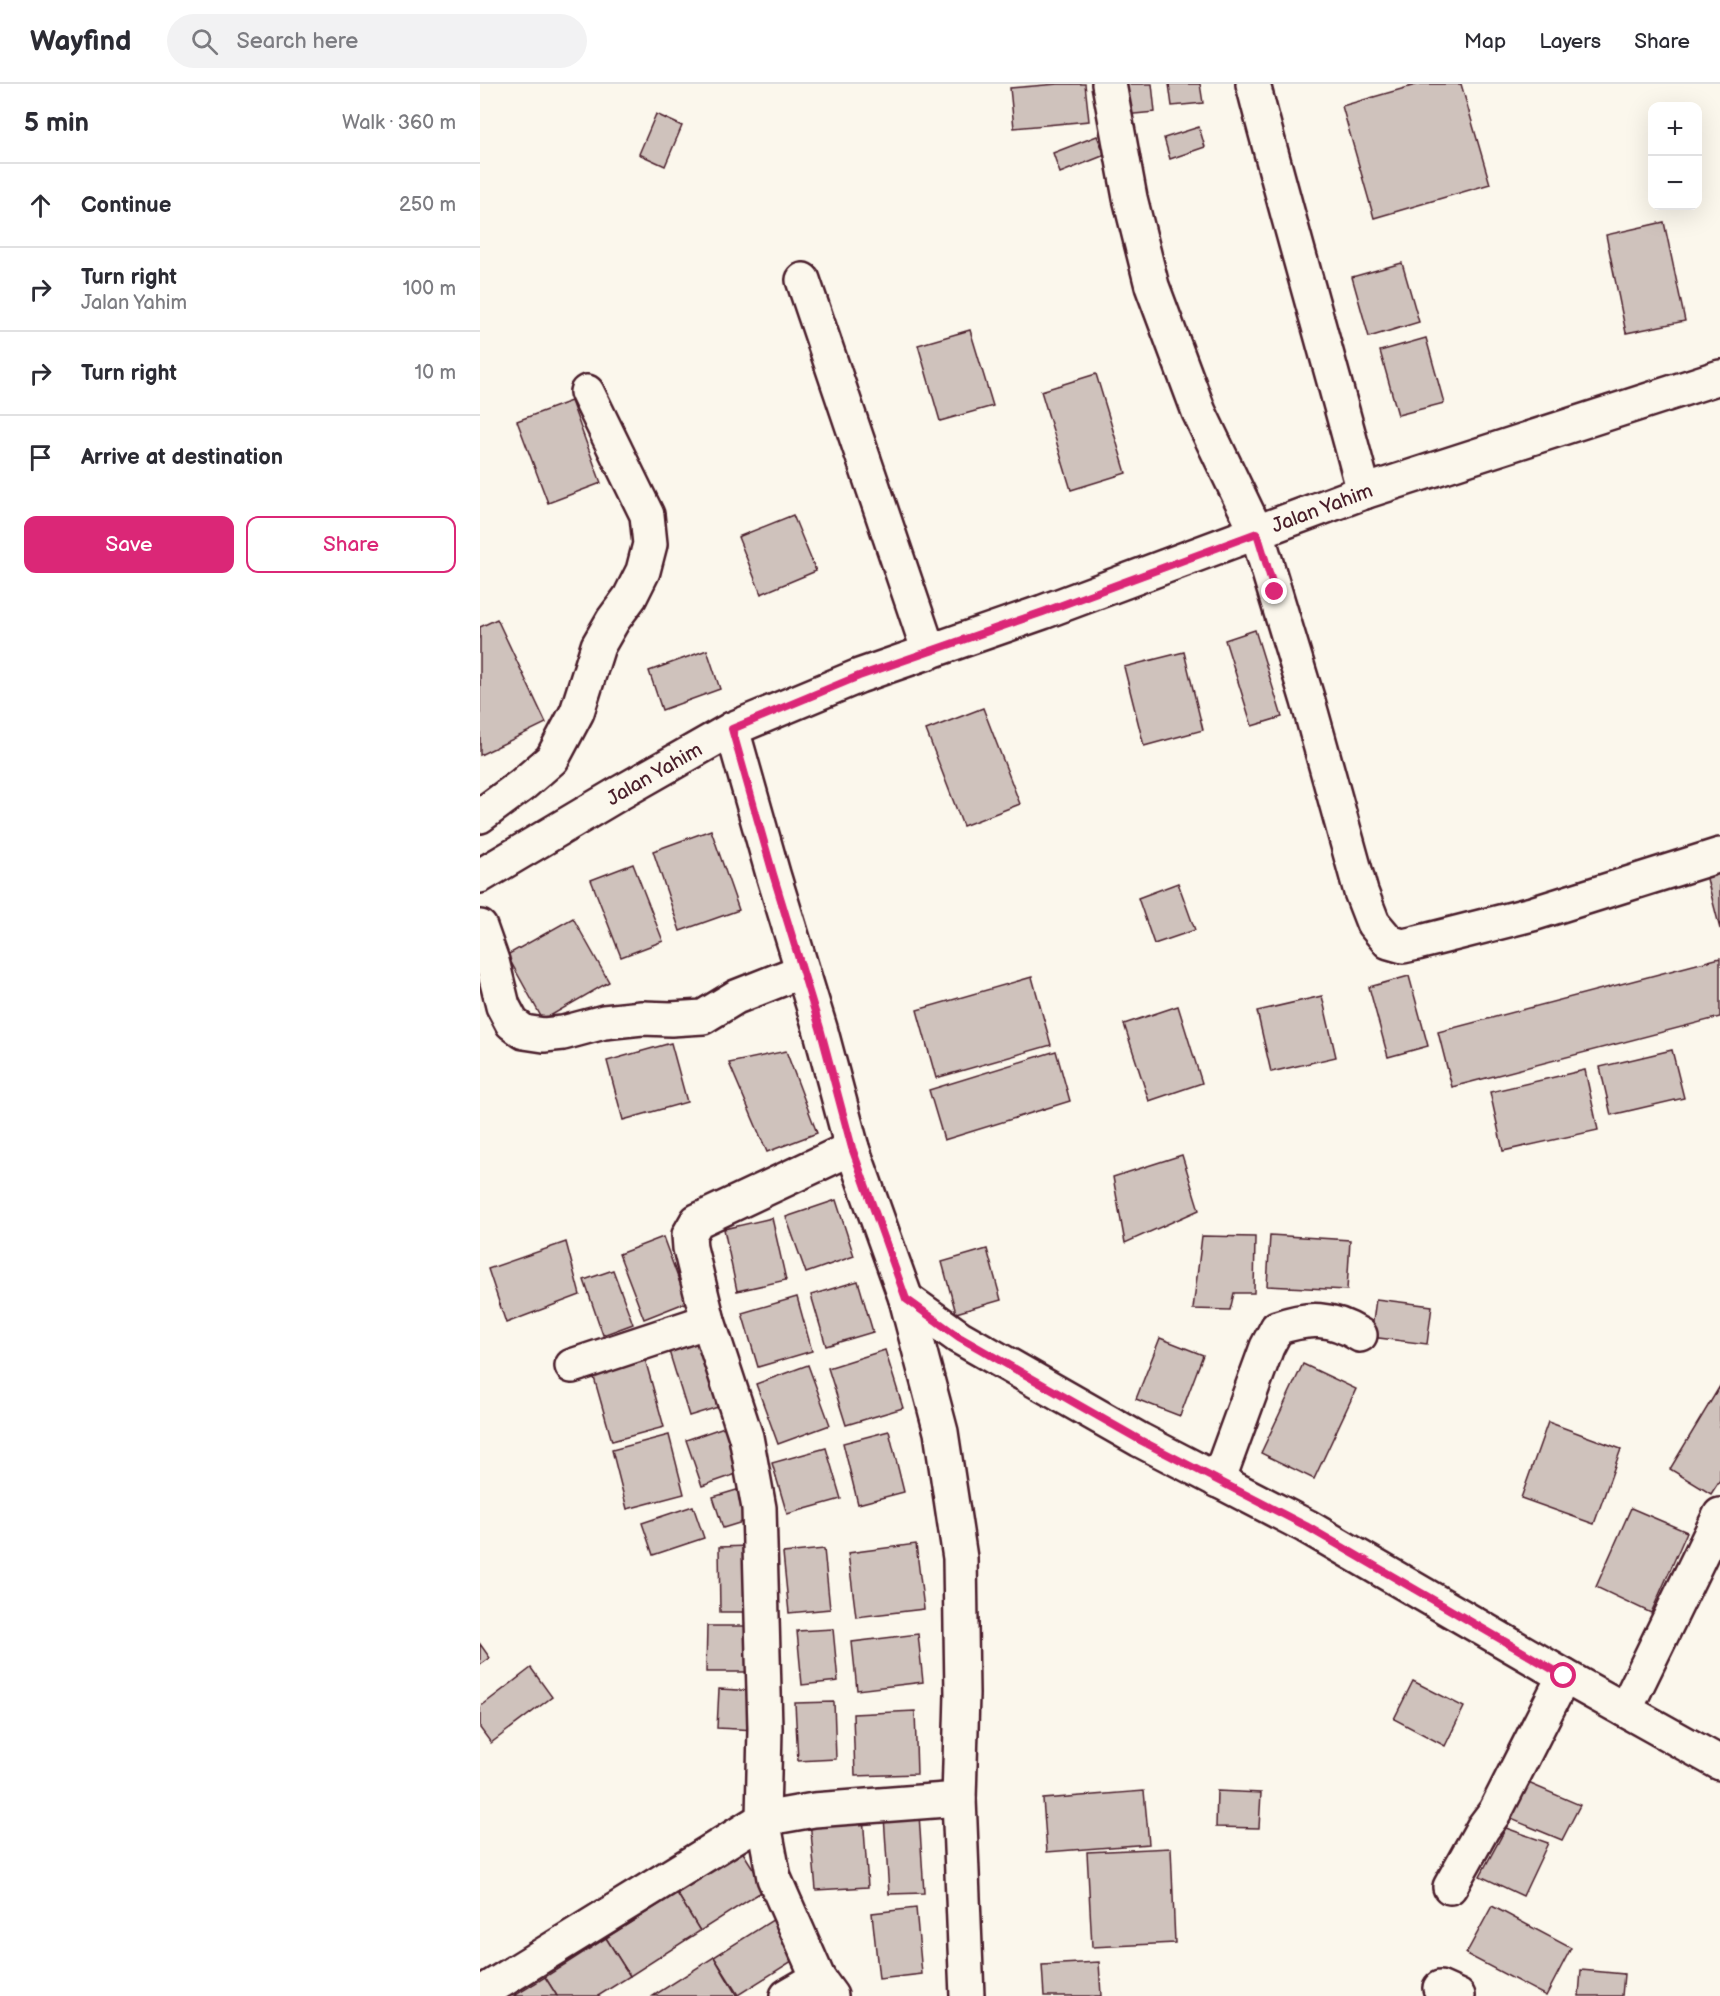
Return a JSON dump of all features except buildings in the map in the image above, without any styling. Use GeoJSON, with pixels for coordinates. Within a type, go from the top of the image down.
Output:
{"type":"FeatureCollection","features":[{"type":"Feature","properties":{"kind":"street"},"geometry":{"type":"LineString","coordinates":[[1109,84],[1130,198],[1152,286],[1199,412],[1257,533],[1308,701],[1361,892],[1373,923],[1389,942],[1403,946],[1509,920],[1720,855]]}},
{"type":"Feature","properties":{"kind":"street"},"geometry":{"type":"LineString","coordinates":[[1253,84],[1364,492]]}},
{"type":"Feature","properties":{"kind":"street"},"geometry":{"type":"LineString","coordinates":[[803,280],[929,652]]}},
{"type":"Feature","properties":{"kind":"street","name":"Jalan Yahim"},"geometry":{"type":"LineString","coordinates":[[491,870],[732,729],[859,676],[1257,533],[1364,492],[1720,377]]}},
{"type":"Feature","properties":{"kind":"street"},"geometry":{"type":"LineString","coordinates":[[480,816],[552,759],[577,712],[598,646],[630,597],[643,571],[650,544],[647,515],[587,392]]}},
{"type":"Feature","properties":{"kind":"street"},"geometry":{"type":"LineString","coordinates":[[732,729],[820,1028],[852,1148],[906,1299],[941,1432],[960,1558],[962,1683],[959,1799],[967,1996]]}},
{"type":"Feature","properties":{"kind":"street"},"geometry":{"type":"LineString","coordinates":[[480,830],[491,870]]}},
{"type":"Feature","properties":{"kind":"street"},"geometry":{"type":"LineString","coordinates":[[480,927],[492,961],[502,1006],[512,1023],[524,1032],[544,1035],[563,1033],[604,1022],[642,1018],[703,1017],[736,997],[802,971]]}},
{"type":"Feature","properties":{"kind":"street"},"geometry":{"type":"LineString","coordinates":[[787,1996],[824,1987],[774,1878],[763,1819],[765,1728],[759,1508],[746,1437],[708,1321],[690,1248],[689,1235],[697,1221],[852,1148]]}},
{"type":"Feature","properties":{"kind":"street"},"geometry":{"type":"LineString","coordinates":[[906,1299],[959,1337],[1130,1434],[1306,1526],[1564,1676],[1720,1763]]}},
{"type":"Feature","properties":{"kind":"street"},"geometry":{"type":"LineString","coordinates":[[572,1366],[708,1321]]}},
{"type":"Feature","properties":{"kind":"street"},"geometry":{"type":"LineString","coordinates":[[1218,1481],[1267,1347],[1277,1328],[1294,1322],[1332,1321],[1360,1335]]}},
{"type":"Feature","properties":{"kind":"street"},"geometry":{"type":"LineString","coordinates":[[1625,1710],[1720,1515]]}},
{"type":"Feature","properties":{"kind":"street"},"geometry":{"type":"LineString","coordinates":[[1450,1887],[1483,1828],[1495,1812],[1564,1676]]}},
{"type":"Feature","properties":{"kind":"street"},"geometry":{"type":"LineString","coordinates":[[480,1994],[763,1819],[814,1810],[959,1799]]}},
{"type":"Feature","properties":{"kind":"route"},"geometry":{"type":"LineString","coordinates":[[1275,592],[1257,533],[1043,612],[859,676],[732,729],[820,1028],[852,1148],[906,1299],[959,1337],[1140,1440],[1306,1526],[1564,1676]]}}]}
